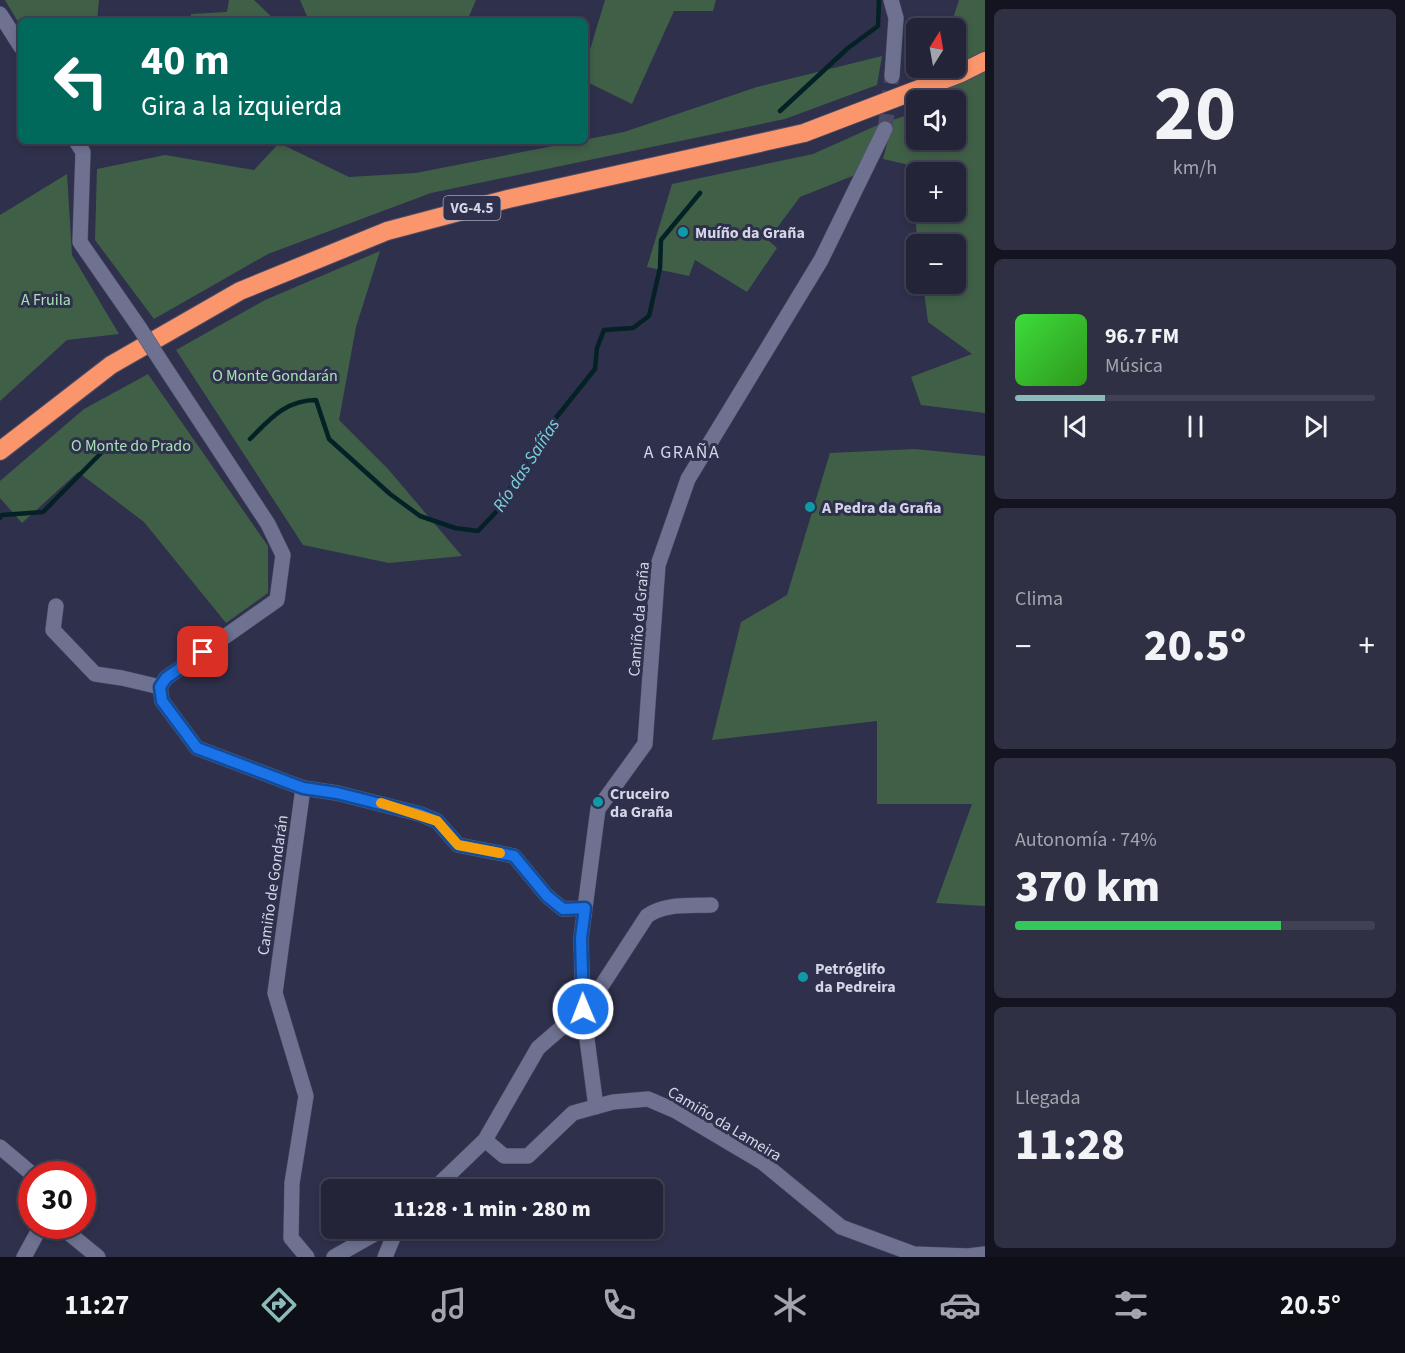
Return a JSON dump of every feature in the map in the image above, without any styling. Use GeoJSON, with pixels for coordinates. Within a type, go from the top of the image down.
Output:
{"type":"FeatureCollection","features":[{"type":"Feature","properties":{"kind":"highway","name":"VG-4.5"},"geometry":{"type":"LineString","coordinates":[[0,451],[111,365],[240,291],[387,231],[508,199],[804,134],[961,73],[985,61]]}},
{"type":"Feature","properties":{"kind":"street"},"geometry":{"type":"LineString","coordinates":[[891,0],[896,18],[892,76]]}},
{"type":"Feature","properties":{"kind":"street"},"geometry":{"type":"LineString","coordinates":[[0,14],[18,43]]}},
{"type":"Feature","properties":{"kind":"street","name":"Camiño da Graña"},"geometry":{"type":"LineString","coordinates":[[596,1107],[583,1009],[581,938],[598,809],[645,744],[658,565],[688,479],[821,260],[885,129]]}},
{"type":"Feature","properties":{"kind":"street"},"geometry":{"type":"LineString","coordinates":[[78,144],[82,152],[80,242],[139,327],[268,524],[283,555],[277,600],[166,678],[160,687],[162,701],[197,748],[303,788],[337,793],[420,814],[437,821],[458,845],[514,856],[547,896],[563,909],[585,908]]}},
{"type":"Feature","properties":{"kind":"street"},"geometry":{"type":"LineString","coordinates":[[56,606],[53,630],[95,674],[160,687]]}},
{"type":"Feature","properties":{"kind":"street","name":"Camiño de Gondarán"},"geometry":{"type":"LineString","coordinates":[[303,788],[275,993],[306,1096],[292,1183],[291,1238],[307,1257]]}},
{"type":"Feature","properties":{"kind":"street"},"geometry":{"type":"LineString","coordinates":[[444,1179],[485,1140],[538,1048],[593,999],[647,916],[654,910],[670,907],[711,905]]}},
{"type":"Feature","properties":{"kind":"street","name":"Camiño da Lameira"},"geometry":{"type":"LineString","coordinates":[[485,1140],[504,1156],[528,1155],[573,1113],[648,1099],[676,1111],[762,1162],[841,1227],[914,1254],[968,1256],[985,1254]]}},
{"type":"Feature","properties":{"kind":"street"},"geometry":{"type":"LineString","coordinates":[[0,1147],[18,1162]]}},
{"type":"Feature","properties":{"kind":"street"},"geometry":{"type":"LineString","coordinates":[[24,1257],[34,1239]]}},
{"type":"Feature","properties":{"kind":"street"},"geometry":{"type":"LineString","coordinates":[[76,1239],[98,1257]]}},
{"type":"Feature","properties":{"kind":"street"},"geometry":{"type":"LineString","coordinates":[[334,1257],[366,1239]]}},
{"type":"Feature","properties":{"kind":"street"},"geometry":{"type":"LineString","coordinates":[[390,1254],[394,1239]]}},
{"type":"Feature","properties":{"kind":"green space"},"geometry":{"type":"Polygon","coordinates":[[[5,0],[99,0],[97,18],[18,18],[18,22],[5,0]]]}},
{"type":"Feature","properties":{"kind":"green space"},"geometry":{"type":"Polygon","coordinates":[[[229,0],[254,0],[273,18],[191,18],[191,14],[227,12],[229,0]]]}},
{"type":"Feature","properties":{"kind":"green space"},"geometry":{"type":"Polygon","coordinates":[[[300,0],[476,0],[468,18],[308,18],[300,0]]]}},
{"type":"Feature","properties":{"kind":"green space"},"geometry":{"type":"Polygon","coordinates":[[[605,0],[716,0],[713,11],[674,11],[632,104],[588,82],[588,56],[605,0]]]}},
{"type":"Feature","properties":{"kind":"green space"},"geometry":{"type":"Polygon","coordinates":[[[959,0],[985,0],[985,413],[921,405],[911,377],[972,354],[928,322],[924,294],[966,294],[966,234],[917,234],[915,222],[966,222],[966,162],[906,162],[906,164],[883,159],[893,120],[906,115],[906,150],[966,150],[966,90],[931,90],[935,78],[966,78],[966,18],[953,18],[959,0]]]}},
{"type":"Feature","properties":{"kind":"green space"},"geometry":{"type":"Polygon","coordinates":[[[882,56],[877,85],[785,119],[431,193],[268,254],[154,319],[95,240],[97,169],[165,155],[254,170],[278,144],[281,144],[349,177],[416,173],[563,144],[588,144],[588,139],[624,132],[757,87],[882,56]]]}},
{"type":"Feature","properties":{"kind":"green space"},"geometry":{"type":"Polygon","coordinates":[[[880,124],[855,175],[800,197],[768,240],[777,248],[747,292],[695,260],[689,276],[647,267],[672,184],[813,154],[880,124]]]}},
{"type":"Feature","properties":{"kind":"green space","name":"A Fruila"},"geometry":{"type":"Polygon","coordinates":[[[67,174],[72,255],[119,334],[67,340],[0,401],[0,215],[67,174]]]}},
{"type":"Feature","properties":{"kind":"green space","name":"O Monte Gondarán"},"geometry":{"type":"Polygon","coordinates":[[[380,251],[356,327],[339,420],[388,469],[462,556],[389,563],[303,545],[176,350],[265,300],[380,251]]]}},
{"type":"Feature","properties":{"kind":"green space","name":"O Monte do Prado"},"geometry":{"type":"Polygon","coordinates":[[[148,374],[268,546],[268,593],[226,623],[144,522],[78,472],[22,523],[0,498],[0,481],[84,409],[148,374]]]}},
{"type":"Feature","properties":{"kind":"green space"},"geometry":{"type":"Polygon","coordinates":[[[915,449],[985,456],[985,906],[936,903],[972,804],[877,804],[877,721],[712,740],[741,622],[787,595],[830,453],[915,449]]]}},
{"type":"Feature","properties":{"kind":"waterway","name":"Río das Saíñas"},"geometry":{"type":"LineString","coordinates":[[780,111],[848,48],[878,26],[879,0]]}},
{"type":"Feature","properties":{"kind":"waterway","name":"Río das Saíñas"},"geometry":{"type":"LineString","coordinates":[[250,439],[287,407],[316,400],[329,439],[390,494],[420,516],[455,528],[478,531],[496,512],[539,439],[595,369],[597,348],[604,330],[633,328],[649,316],[660,268],[661,240],[700,193]]}},
{"type":"Feature","properties":{"kind":"waterway","name":"Río das Saíñas"},"geometry":{"type":"LineString","coordinates":[[0,518],[2,515],[43,512],[106,448],[138,443],[164,447]]}},
{"type":"Feature","properties":{"kind":"tunnel"},"geometry":{"type":"LineString","coordinates":[[885,129],[892,76]]}},
{"type":"Feature","properties":{"kind":"slow traffic"},"geometry":{"type":"LineString","coordinates":[[381,803],[437,821],[458,845],[500,853]]}},
{"type":"Feature","properties":{"kind":"place","name":"Muíño da Graña"},"geometry":{"type":"Point","coordinates":[683,232]}},
{"type":"Feature","properties":{"kind":"place","name":"A Pedra da Graña"},"geometry":{"type":"Point","coordinates":[810,507]}},
{"type":"Feature","properties":{"kind":"place","name":"Cruceiro da Graña"},"geometry":{"type":"Point","coordinates":[598,802]}},
{"type":"Feature","properties":{"kind":"place","name":"Petróglifo da Pedreira"},"geometry":{"type":"Point","coordinates":[803,977]}},
{"type":"Feature","properties":{"kind":"district","name":"A GRAÑA"},"geometry":{"type":"Point","coordinates":[682,452]}},
{"type":"Feature","properties":{"kind":"route"},"geometry":{"type":"LineString","coordinates":[[203,652],[166,678],[160,687],[162,701],[197,748],[303,788],[384,804],[437,821],[458,845],[514,856],[547,896],[563,909],[585,908],[581,938],[583,1009]]}}]}
